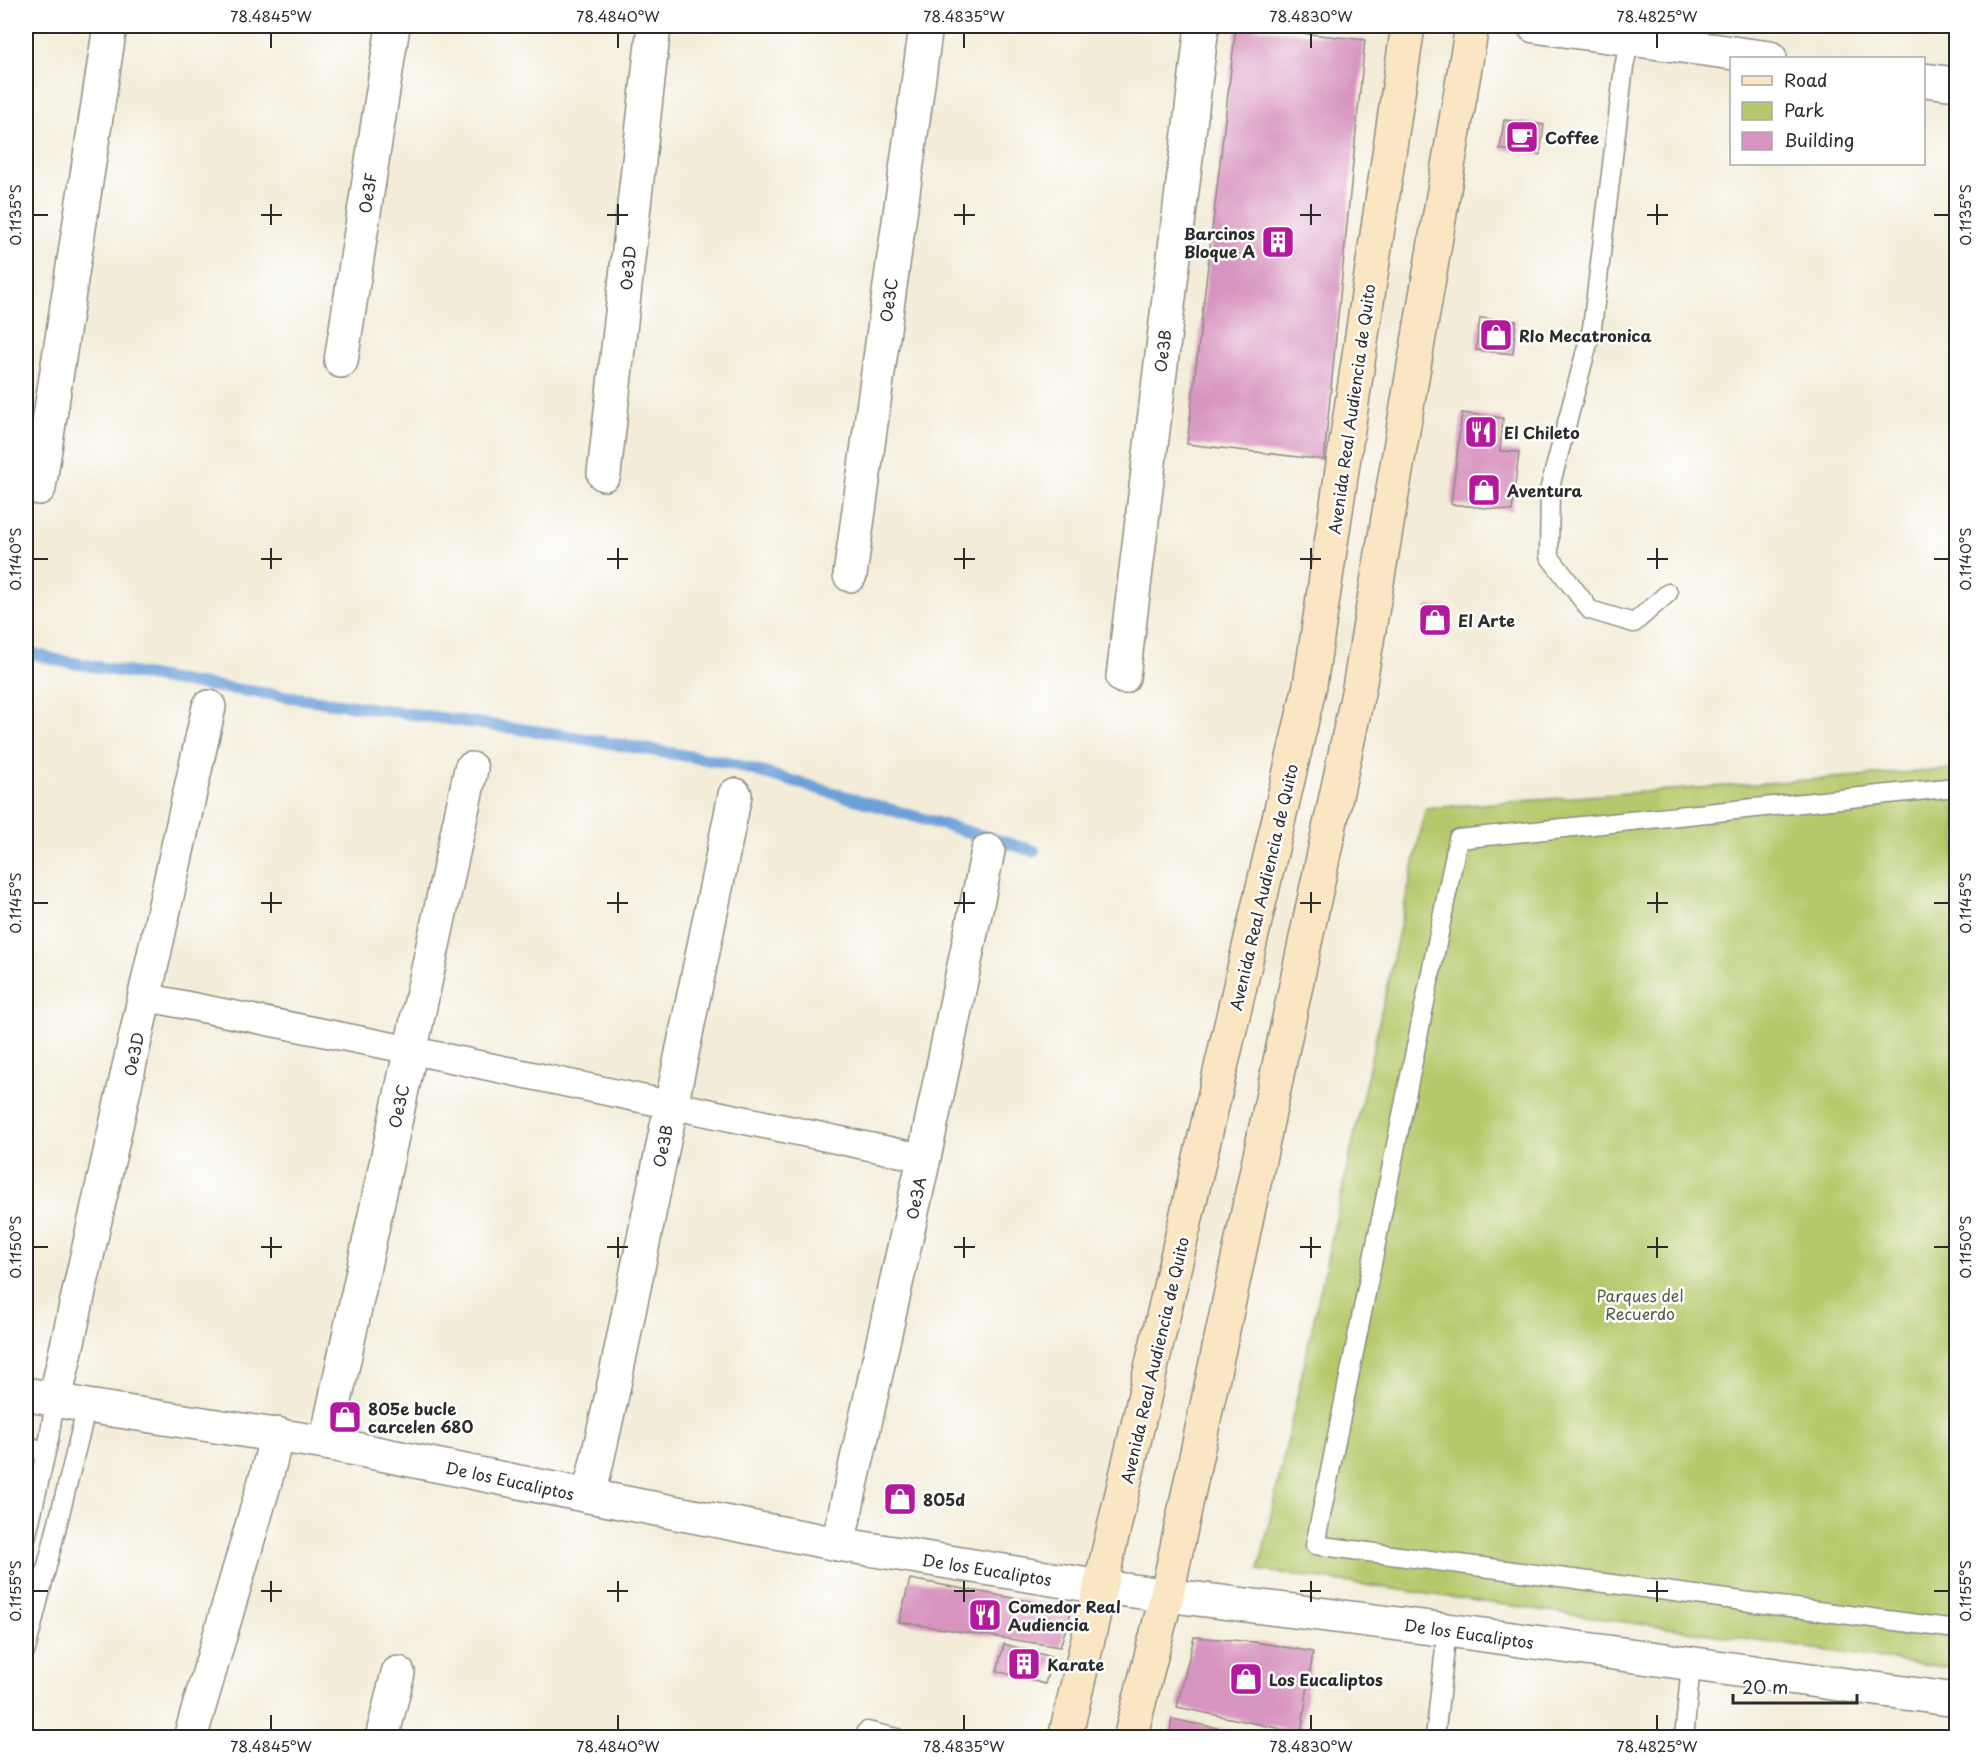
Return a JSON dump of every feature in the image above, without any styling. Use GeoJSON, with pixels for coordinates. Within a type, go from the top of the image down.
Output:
{"type":"FeatureCollection","features":[{"type":"Feature","properties":{"kind":"main road","name":"Avenida Real Audiencia de Quito"},"geometry":{"type":"LineString","coordinates":[[1065,1737],[1310,686],[1408,26]]}},
{"type":"Feature","properties":{"kind":"main road"},"geometry":{"type":"LineString","coordinates":[[1130,1737],[1167,1594],[1359,688],[1472,26]]}},
{"type":"Feature","properties":{"kind":"street"},"geometry":{"type":"LineString","coordinates":[[39,488],[110,26]]}},
{"type":"Feature","properties":{"kind":"street","name":"Oe3F"},"geometry":{"type":"LineString","coordinates":[[341,361],[393,26]]}},
{"type":"Feature","properties":{"kind":"street","name":"Oe3D"},"geometry":{"type":"LineString","coordinates":[[604,474],[654,26]]}},
{"type":"Feature","properties":{"kind":"street","name":"Oe3C"},"geometry":{"type":"LineString","coordinates":[[850,575],[926,26]]}},
{"type":"Feature","properties":{"kind":"street","name":"Oe3B"},"geometry":{"type":"LineString","coordinates":[[1123,676],[1202,26]]}},
{"type":"Feature","properties":{"kind":"street"},"geometry":{"type":"LineString","coordinates":[[1534,26],[1583,29],[1630,39],[1763,57]]}},
{"type":"Feature","properties":{"kind":"street"},"geometry":{"type":"LineString","coordinates":[[1925,80],[1956,84]]}},
{"type":"Feature","properties":{"kind":"street","name":"Oe3D"},"geometry":{"type":"LineString","coordinates":[[40,1397],[145,997],[209,708]]}},
{"type":"Feature","properties":{"kind":"street","name":"Oe3C"},"geometry":{"type":"LineString","coordinates":[[326,1443],[471,770]]}},
{"type":"Feature","properties":{"kind":"street","name":"Oe3B"},"geometry":{"type":"LineString","coordinates":[[588,1496],[613,1388],[735,795]]}},
{"type":"Feature","properties":{"kind":"street","name":"Oe3A"},"geometry":{"type":"LineString","coordinates":[[838,1544],[924,1158],[988,851]]}},
{"type":"Feature","properties":{"kind":"street"},"geometry":{"type":"LineString","coordinates":[[145,997],[671,1103],[924,1158]]}},
{"type":"Feature","properties":{"kind":"street","name":"De los Eucaliptos"},"geometry":{"type":"LineString","coordinates":[[40,1397],[277,1434],[838,1544],[1101,1587],[1447,1630],[1956,1700]]}},
{"type":"Feature","properties":{"kind":"street"},"geometry":{"type":"LineString","coordinates":[[190,1737],[277,1434]]}},
{"type":"Feature","properties":{"kind":"street"},"geometry":{"type":"LineString","coordinates":[[382,1737],[398,1673]]}},
{"type":"Feature","properties":{"kind":"lane"},"geometry":{"type":"LineString","coordinates":[[1630,39],[1624,67],[1592,327],[1550,486],[1549,556],[1590,610],[1634,623],[1668,593]]}},
{"type":"Feature","properties":{"kind":"lane"},"geometry":{"type":"LineString","coordinates":[[1956,787],[1458,839],[1316,1545],[1956,1629]]}},
{"type":"Feature","properties":{"kind":"lane"},"geometry":{"type":"LineString","coordinates":[[26,1539],[46,1452],[40,1397]]}},
{"type":"Feature","properties":{"kind":"lane"},"geometry":{"type":"LineString","coordinates":[[26,1650],[87,1406]]}},
{"type":"Feature","properties":{"kind":"lane"},"geometry":{"type":"LineString","coordinates":[[26,1445],[46,1452]]}},
{"type":"Feature","properties":{"kind":"lane"},"geometry":{"type":"LineString","coordinates":[[1435,1737],[1447,1630]]}},
{"type":"Feature","properties":{"kind":"lane"},"geometry":{"type":"LineString","coordinates":[[1684,1737],[1691,1664]]}},
{"type":"Feature","properties":{"kind":"lane"},"geometry":{"type":"LineString","coordinates":[[867,1731],[897,1737]]}},
{"type":"Feature","properties":{"kind":"green space","name":"Parques del Recuerdo"},"geometry":{"type":"Polygon","coordinates":[[[1956,769],[1956,1669],[1259,1570],[1426,808],[1956,769]]]}},
{"type":"Feature","properties":{"kind":"building","name":"Barcinos Bloque A"},"geometry":{"type":"Polygon","coordinates":[[[1236,26],[1365,40],[1324,460],[1187,444],[1236,26]]]}},
{"type":"Feature","properties":{"kind":"building","name":"Coffee"},"geometry":{"type":"Polygon","coordinates":[[[1504,120],[1544,125],[1540,155],[1500,149],[1504,120]]]}},
{"type":"Feature","properties":{"kind":"building","name":"RIo Mecatronica"},"geometry":{"type":"Polygon","coordinates":[[[1480,318],[1516,321],[1513,354],[1476,350],[1480,318]]]}},
{"type":"Feature","properties":{"kind":"building"},"geometry":{"type":"Polygon","coordinates":[[[1462,413],[1503,418],[1500,451],[1519,452],[1512,511],[1451,504],[1462,413]]]}},
{"type":"Feature","properties":{"kind":"building","name":"El Arte"},"geometry":{"type":"Polygon","coordinates":[[[1426,606],[1446,608],[1444,634],[1424,632],[1426,606]]]}},
{"type":"Feature","properties":{"kind":"building","name":"Comedor Real Audiencia"},"geometry":{"type":"Polygon","coordinates":[[[910,1579],[1072,1609],[1060,1647],[899,1622],[910,1579]]]}},
{"type":"Feature","properties":{"kind":"building","name":"Los Eucaliptos"},"geometry":{"type":"Polygon","coordinates":[[[1194,1637],[1255,1642],[1313,1652],[1301,1733],[1177,1707],[1194,1637]]]}},
{"type":"Feature","properties":{"kind":"building","name":"Karate"},"geometry":{"type":"Polygon","coordinates":[[[1004,1644],[1052,1657],[1045,1684],[997,1671],[1004,1644]]]}},
{"type":"Feature","properties":{"kind":"building"},"geometry":{"type":"Polygon","coordinates":[[[1172,1719],[1237,1732],[1236,1737],[1169,1737],[1172,1719]]]}},
{"type":"Feature","properties":{"kind":"waterway"},"geometry":{"type":"LineString","coordinates":[[26,652],[61,661],[191,683],[555,734],[729,763],[1034,851]]}},
{"type":"Feature","properties":{"kind":"place","name":"Coffee"},"geometry":{"type":"Point","coordinates":[1522,137]}},
{"type":"Feature","properties":{"kind":"place","name":"Barcinos Bloque A"},"geometry":{"type":"Point","coordinates":[1278,242]}},
{"type":"Feature","properties":{"kind":"place","name":"RIo Mecatronica"},"geometry":{"type":"Point","coordinates":[1496,335]}},
{"type":"Feature","properties":{"kind":"place","name":"El Chileto"},"geometry":{"type":"Point","coordinates":[1481,432]}},
{"type":"Feature","properties":{"kind":"place","name":"Aventura"},"geometry":{"type":"Point","coordinates":[1484,490]}},
{"type":"Feature","properties":{"kind":"place","name":"El Arte"},"geometry":{"type":"Point","coordinates":[1435,620]}},
{"type":"Feature","properties":{"kind":"place","name":"805e bucle carcelen 680"},"geometry":{"type":"Point","coordinates":[345,1417]}},
{"type":"Feature","properties":{"kind":"place","name":"805d"},"geometry":{"type":"Point","coordinates":[900,1499]}},
{"type":"Feature","properties":{"kind":"place","name":"Comedor Real Audiencia"},"geometry":{"type":"Point","coordinates":[985,1615]}},
{"type":"Feature","properties":{"kind":"place","name":"Karate"},"geometry":{"type":"Point","coordinates":[1024,1664]}},
{"type":"Feature","properties":{"kind":"place","name":"Los Eucaliptos"},"geometry":{"type":"Point","coordinates":[1246,1679]}}]}
